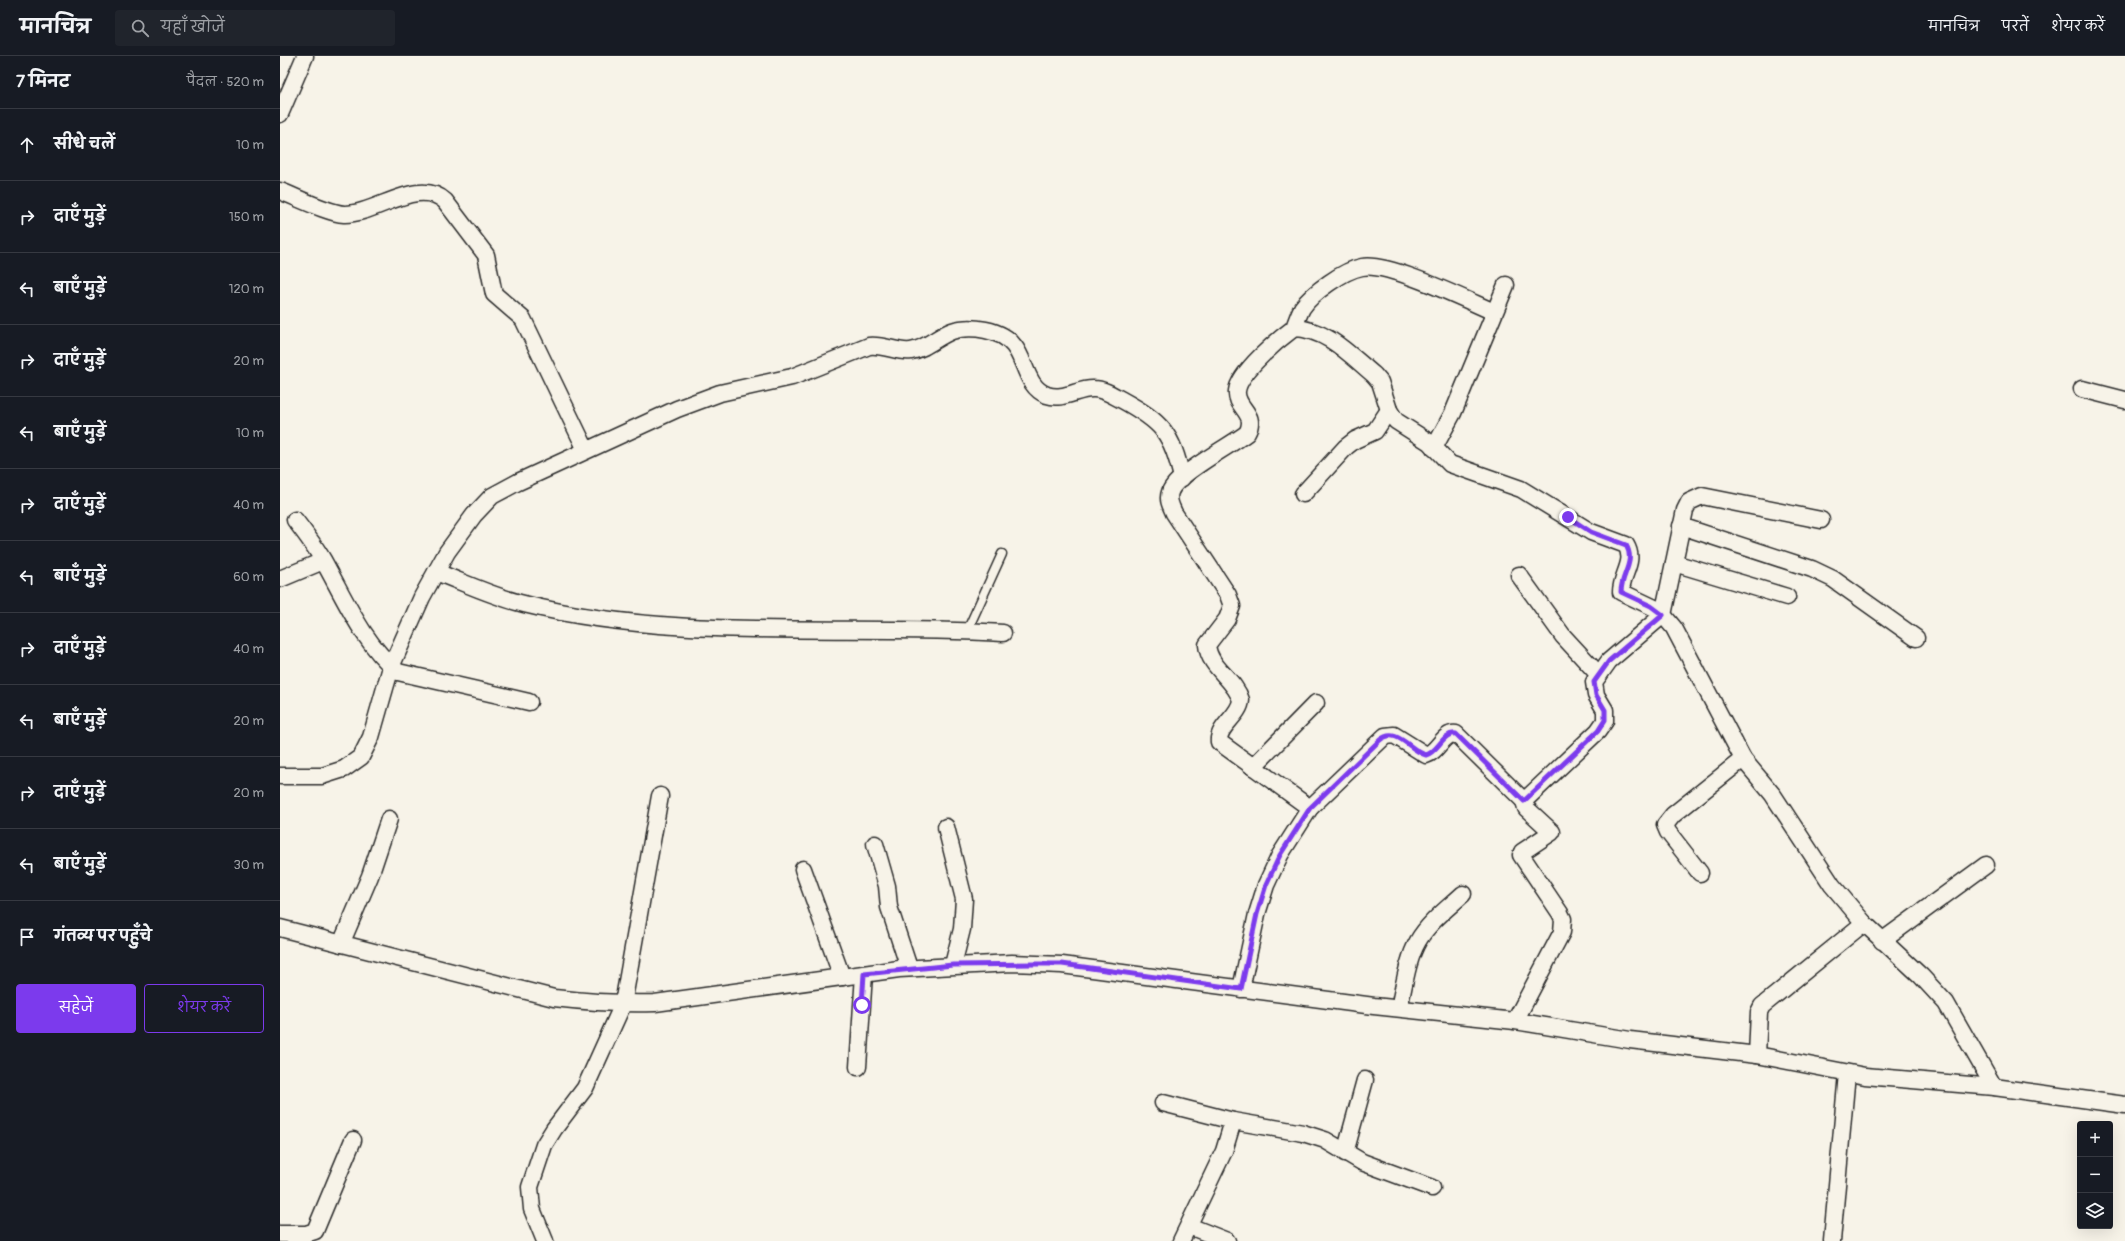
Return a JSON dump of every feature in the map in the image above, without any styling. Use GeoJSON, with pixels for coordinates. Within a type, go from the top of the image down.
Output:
{"type":"FeatureCollection","features":[{"type":"Feature","properties":{"kind":"street"},"geometry":{"type":"LineString","coordinates":[[282,101],[305,56]]}},
{"type":"Feature","properties":{"kind":"street"},"geometry":{"type":"LineString","coordinates":[[280,191],[344,214],[356,212],[424,191],[439,194],[486,255],[494,294],[523,319],[586,450]]}},
{"type":"Feature","properties":{"kind":"street"},"geometry":{"type":"LineString","coordinates":[[1310,808],[1219,742],[1220,734],[1238,710],[1242,700],[1236,689],[1209,655],[1207,645],[1227,619],[1232,606],[1228,595],[1199,554],[1171,506],[1169,498],[1170,491],[1182,478],[1247,433],[1250,427],[1250,421],[1237,395],[1238,385],[1255,362],[1274,343],[1294,328],[1303,308],[1316,293],[1344,273],[1362,267],[1378,267],[1442,289],[1494,312]]}},
{"type":"Feature","properties":{"kind":"street"},"geometry":{"type":"LineString","coordinates":[[1434,448],[1452,413],[1506,285]]}},
{"type":"Feature","properties":{"kind":"street"},"geometry":{"type":"LineString","coordinates":[[1294,328],[1307,328],[1329,338],[1374,375],[1380,382],[1389,410],[1396,421],[1434,448],[1450,464],[1521,489],[1591,532],[1626,545],[1630,551],[1630,562],[1621,584],[1621,592],[1655,608],[1663,615],[1681,641],[1743,758],[1773,795],[1832,885],[1864,924],[1921,976],[1946,1003],[1994,1087]]}},
{"type":"Feature","properties":{"kind":"street"},"geometry":{"type":"LineString","coordinates":[[280,776],[322,776],[344,769],[361,757],[369,742],[392,667],[422,597],[459,535],[492,496],[586,450],[677,409],[720,393],[792,377],[869,346],[881,346],[911,351],[952,331],[972,329],[997,334],[1010,342],[1017,351],[1032,384],[1046,395],[1061,397],[1095,388],[1102,390],[1141,410],[1156,421],[1170,438],[1175,448],[1182,478]]}},
{"type":"Feature","properties":{"kind":"street"},"geometry":{"type":"LineString","coordinates":[[2082,389],[2125,400]]}},
{"type":"Feature","properties":{"kind":"street"},"geometry":{"type":"LineString","coordinates":[[1303,494],[1346,447],[1355,440],[1375,431],[1389,410]]}},
{"type":"Feature","properties":{"kind":"street"},"geometry":{"type":"LineString","coordinates":[[1524,801],[1598,731],[1605,720],[1605,710],[1596,695],[1594,682],[1609,661],[1663,615],[1681,526],[1689,502],[1702,496],[1821,520]]}},
{"type":"Feature","properties":{"kind":"street"},"geometry":{"type":"LineString","coordinates":[[295,520],[324,561],[352,615],[392,667],[403,675],[529,702]]}},
{"type":"Feature","properties":{"kind":"street"},"geometry":{"type":"LineString","coordinates":[[1681,526],[1812,569],[1833,579],[1916,638]]}},
{"type":"Feature","properties":{"kind":"street"},"geometry":{"type":"LineString","coordinates":[[280,579],[324,561]]}},
{"type":"Feature","properties":{"kind":"street"},"geometry":{"type":"LineString","coordinates":[[1674,563],[1787,597]]}},
{"type":"Feature","properties":{"kind":"street"},"geometry":{"type":"LineString","coordinates":[[436,572],[523,604],[611,621],[697,628],[937,629],[1003,633]]}},
{"type":"Feature","properties":{"kind":"street"},"geometry":{"type":"LineString","coordinates":[[1519,575],[1563,636],[1599,674]]}},
{"type":"Feature","properties":{"kind":"street"},"geometry":{"type":"LineString","coordinates":[[1253,767],[1316,703]]}},
{"type":"Feature","properties":{"kind":"street"},"geometry":{"type":"LineString","coordinates":[[1241,989],[1257,914],[1266,885],[1280,855],[1310,808],[1380,740],[1391,734],[1426,755],[1431,754],[1449,735],[1456,734],[1524,801],[1526,808],[1552,832],[1522,852],[1521,855],[1560,913],[1563,922],[1562,932],[1515,1021]]}},
{"type":"Feature","properties":{"kind":"street"},"geometry":{"type":"LineString","coordinates":[[1700,873],[1668,832],[1665,825],[1673,815],[1743,758]]}},
{"type":"Feature","properties":{"kind":"street"},"geometry":{"type":"LineString","coordinates":[[545,1241],[532,1209],[530,1187],[544,1145],[554,1129],[585,1088],[623,1004],[660,796]]}},
{"type":"Feature","properties":{"kind":"street"},"geometry":{"type":"LineString","coordinates":[[341,944],[370,876],[389,819]]}},
{"type":"Feature","properties":{"kind":"street"},"geometry":{"type":"LineString","coordinates":[[946,827],[964,899],[962,929],[953,965]]}},
{"type":"Feature","properties":{"kind":"street"},"geometry":{"type":"LineString","coordinates":[[875,844],[887,886],[890,907],[910,968]]}},
{"type":"Feature","properties":{"kind":"street"},"geometry":{"type":"LineString","coordinates":[[1882,941],[1986,865]]}},
{"type":"Feature","properties":{"kind":"street"},"geometry":{"type":"LineString","coordinates":[[803,869],[842,977]]}},
{"type":"Feature","properties":{"kind":"street"},"geometry":{"type":"LineString","coordinates":[[1399,1008],[1412,956],[1418,941],[1431,924],[1463,894]]}},
{"type":"Feature","properties":{"kind":"street"},"geometry":{"type":"LineString","coordinates":[[1756,1055],[1759,1012],[1762,1006],[1864,924]]}},
{"type":"Feature","properties":{"kind":"street"},"geometry":{"type":"LineString","coordinates":[[280,928],[554,998],[623,1004],[655,1003],[910,968],[1012,963],[1062,964],[1241,989],[1515,1021],[1630,1040],[1756,1055],[1865,1076],[1994,1087],[2125,1105]]}},
{"type":"Feature","properties":{"kind":"street"},"geometry":{"type":"LineString","coordinates":[[858,1067],[864,974]]}},
{"type":"Feature","properties":{"kind":"street"},"geometry":{"type":"LineString","coordinates":[[1832,1241],[1847,1073]]}},
{"type":"Feature","properties":{"kind":"street"},"geometry":{"type":"LineString","coordinates":[[1345,1153],[1365,1080]]}},
{"type":"Feature","properties":{"kind":"street"},"geometry":{"type":"LineString","coordinates":[[1163,1103],[1233,1121],[1303,1133],[1324,1140],[1362,1162],[1432,1188]]}},
{"type":"Feature","properties":{"kind":"street"},"geometry":{"type":"LineString","coordinates":[[1181,1241],[1224,1151],[1233,1121]]}},
{"type":"Feature","properties":{"kind":"street"},"geometry":{"type":"LineString","coordinates":[[280,1234],[306,1234],[315,1230],[353,1140]]}},
{"type":"Feature","properties":{"kind":"street"},"geometry":{"type":"LineString","coordinates":[[1189,1226],[1227,1241]]}},
{"type":"Feature","properties":{"kind":"lane"},"geometry":{"type":"LineString","coordinates":[[967,631],[1002,554]]}},
{"type":"Feature","properties":{"kind":"route"},"geometry":{"type":"LineString","coordinates":[[862,1005],[864,974],[899,969],[953,965],[1012,963],[1062,964],[1241,989],[1257,914],[1266,885],[1280,855],[1310,808],[1388,734],[1394,735],[1426,755],[1431,754],[1449,735],[1452,733],[1456,734],[1524,801],[1598,731],[1605,720],[1605,710],[1596,695],[1594,682],[1609,661],[1663,615],[1659,610],[1626,596],[1621,592],[1621,584],[1630,562],[1630,551],[1626,545],[1591,532],[1568,517]]}}]}
